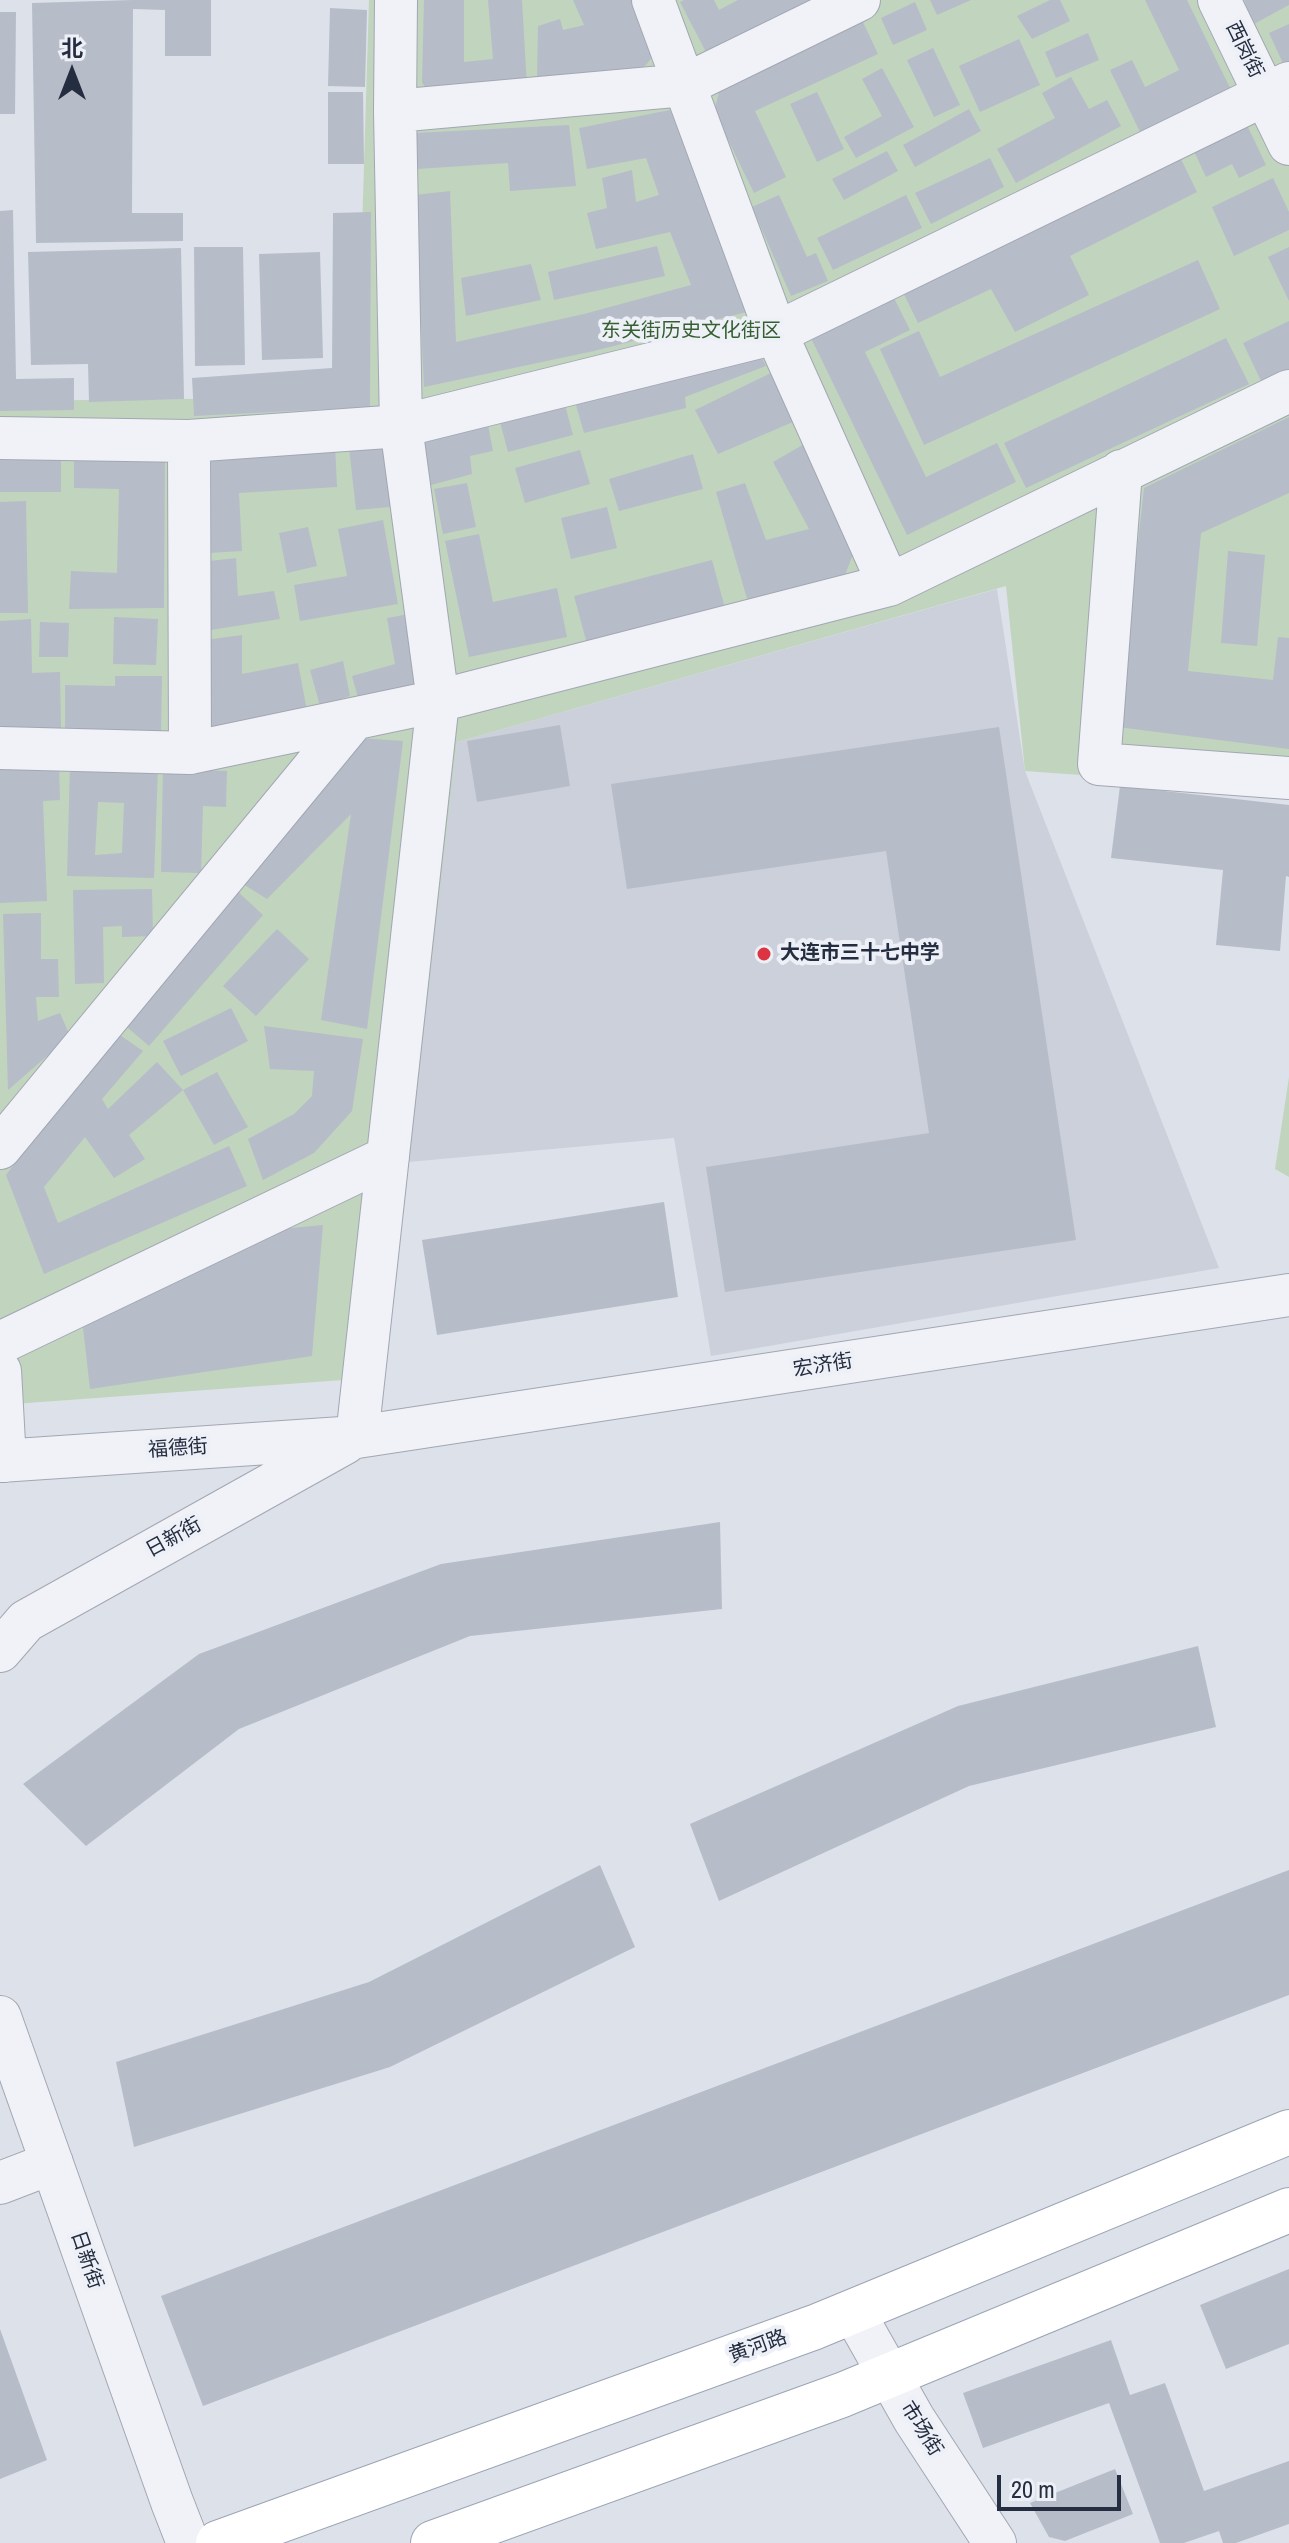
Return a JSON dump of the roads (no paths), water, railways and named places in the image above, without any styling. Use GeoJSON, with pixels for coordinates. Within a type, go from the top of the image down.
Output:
{"type":"FeatureCollection","features":[{"type":"Feature","properties":{"kind":"main road","name":"黄河路"},"geometry":{"type":"LineString","coordinates":[[225,2541],[853,2311],[1289,2132]]}},
{"type":"Feature","properties":{"kind":"main road"},"geometry":{"type":"LineString","coordinates":[[433,2543],[827,2400],[1289,2210]]}},
{"type":"Feature","properties":{"kind":"street"},"geometry":{"type":"LineString","coordinates":[[357,1437],[438,701],[401,426],[396,0]]}},
{"type":"Feature","properties":{"kind":"street"},"geometry":{"type":"LineString","coordinates":[[653,0],[776,333],[889,585]]}},
{"type":"Feature","properties":{"kind":"street"},"geometry":{"type":"LineString","coordinates":[[395,111],[685,85],[859,0]]}},
{"type":"Feature","properties":{"kind":"street","name":"西岗街"},"geometry":{"type":"LineString","coordinates":[[1219,0],[1277,88],[1289,144]]}},
{"type":"Feature","properties":{"kind":"street"},"geometry":{"type":"LineString","coordinates":[[0,438],[189,441],[401,426],[776,333],[1277,88]]}},
{"type":"Feature","properties":{"kind":"street"},"geometry":{"type":"LineString","coordinates":[[0,748],[190,753],[438,701],[889,585],[1289,391]]}},
{"type":"Feature","properties":{"kind":"street"},"geometry":{"type":"LineString","coordinates":[[189,441],[190,753]]}},
{"type":"Feature","properties":{"kind":"street"},"geometry":{"type":"LineString","coordinates":[[1121,471],[1099,764],[1289,778]]}},
{"type":"Feature","properties":{"kind":"street"},"geometry":{"type":"LineString","coordinates":[[0,1148],[354,719]]}},
{"type":"Feature","properties":{"kind":"street"},"geometry":{"type":"LineString","coordinates":[[0,1343],[388,1157]]}},
{"type":"Feature","properties":{"kind":"street","name":"宏济街"},"geometry":{"type":"LineString","coordinates":[[357,1437],[1289,1295]]}},
{"type":"Feature","properties":{"kind":"street"},"geometry":{"type":"LineString","coordinates":[[0,1371],[2,1461]]}},
{"type":"Feature","properties":{"kind":"street","name":"福德街"},"geometry":{"type":"LineString","coordinates":[[2,1461],[357,1437]]}},
{"type":"Feature","properties":{"kind":"street","name":"日新街"},"geometry":{"type":"LineString","coordinates":[[0,1651],[26,1621],[357,1437]]}},
{"type":"Feature","properties":{"kind":"street","name":"日新街"},"geometry":{"type":"LineString","coordinates":[[0,2017],[188,2543]]}},
{"type":"Feature","properties":{"kind":"street"},"geometry":{"type":"LineString","coordinates":[[0,2183],[52,2163]]}},
{"type":"Feature","properties":{"kind":"street","name":"市场街"},"geometry":{"type":"LineString","coordinates":[[853,2311],[914,2419],[995,2543]]}},
{"type":"Feature","properties":{"kind":"place","name":"大连市三十七中学"},"geometry":{"type":"Point","coordinates":[764,954]}},
{"type":"Feature","properties":{"kind":"park label","name":"东关街历史文化街区"},"geometry":{"type":"Point","coordinates":[691,332]}}]}
